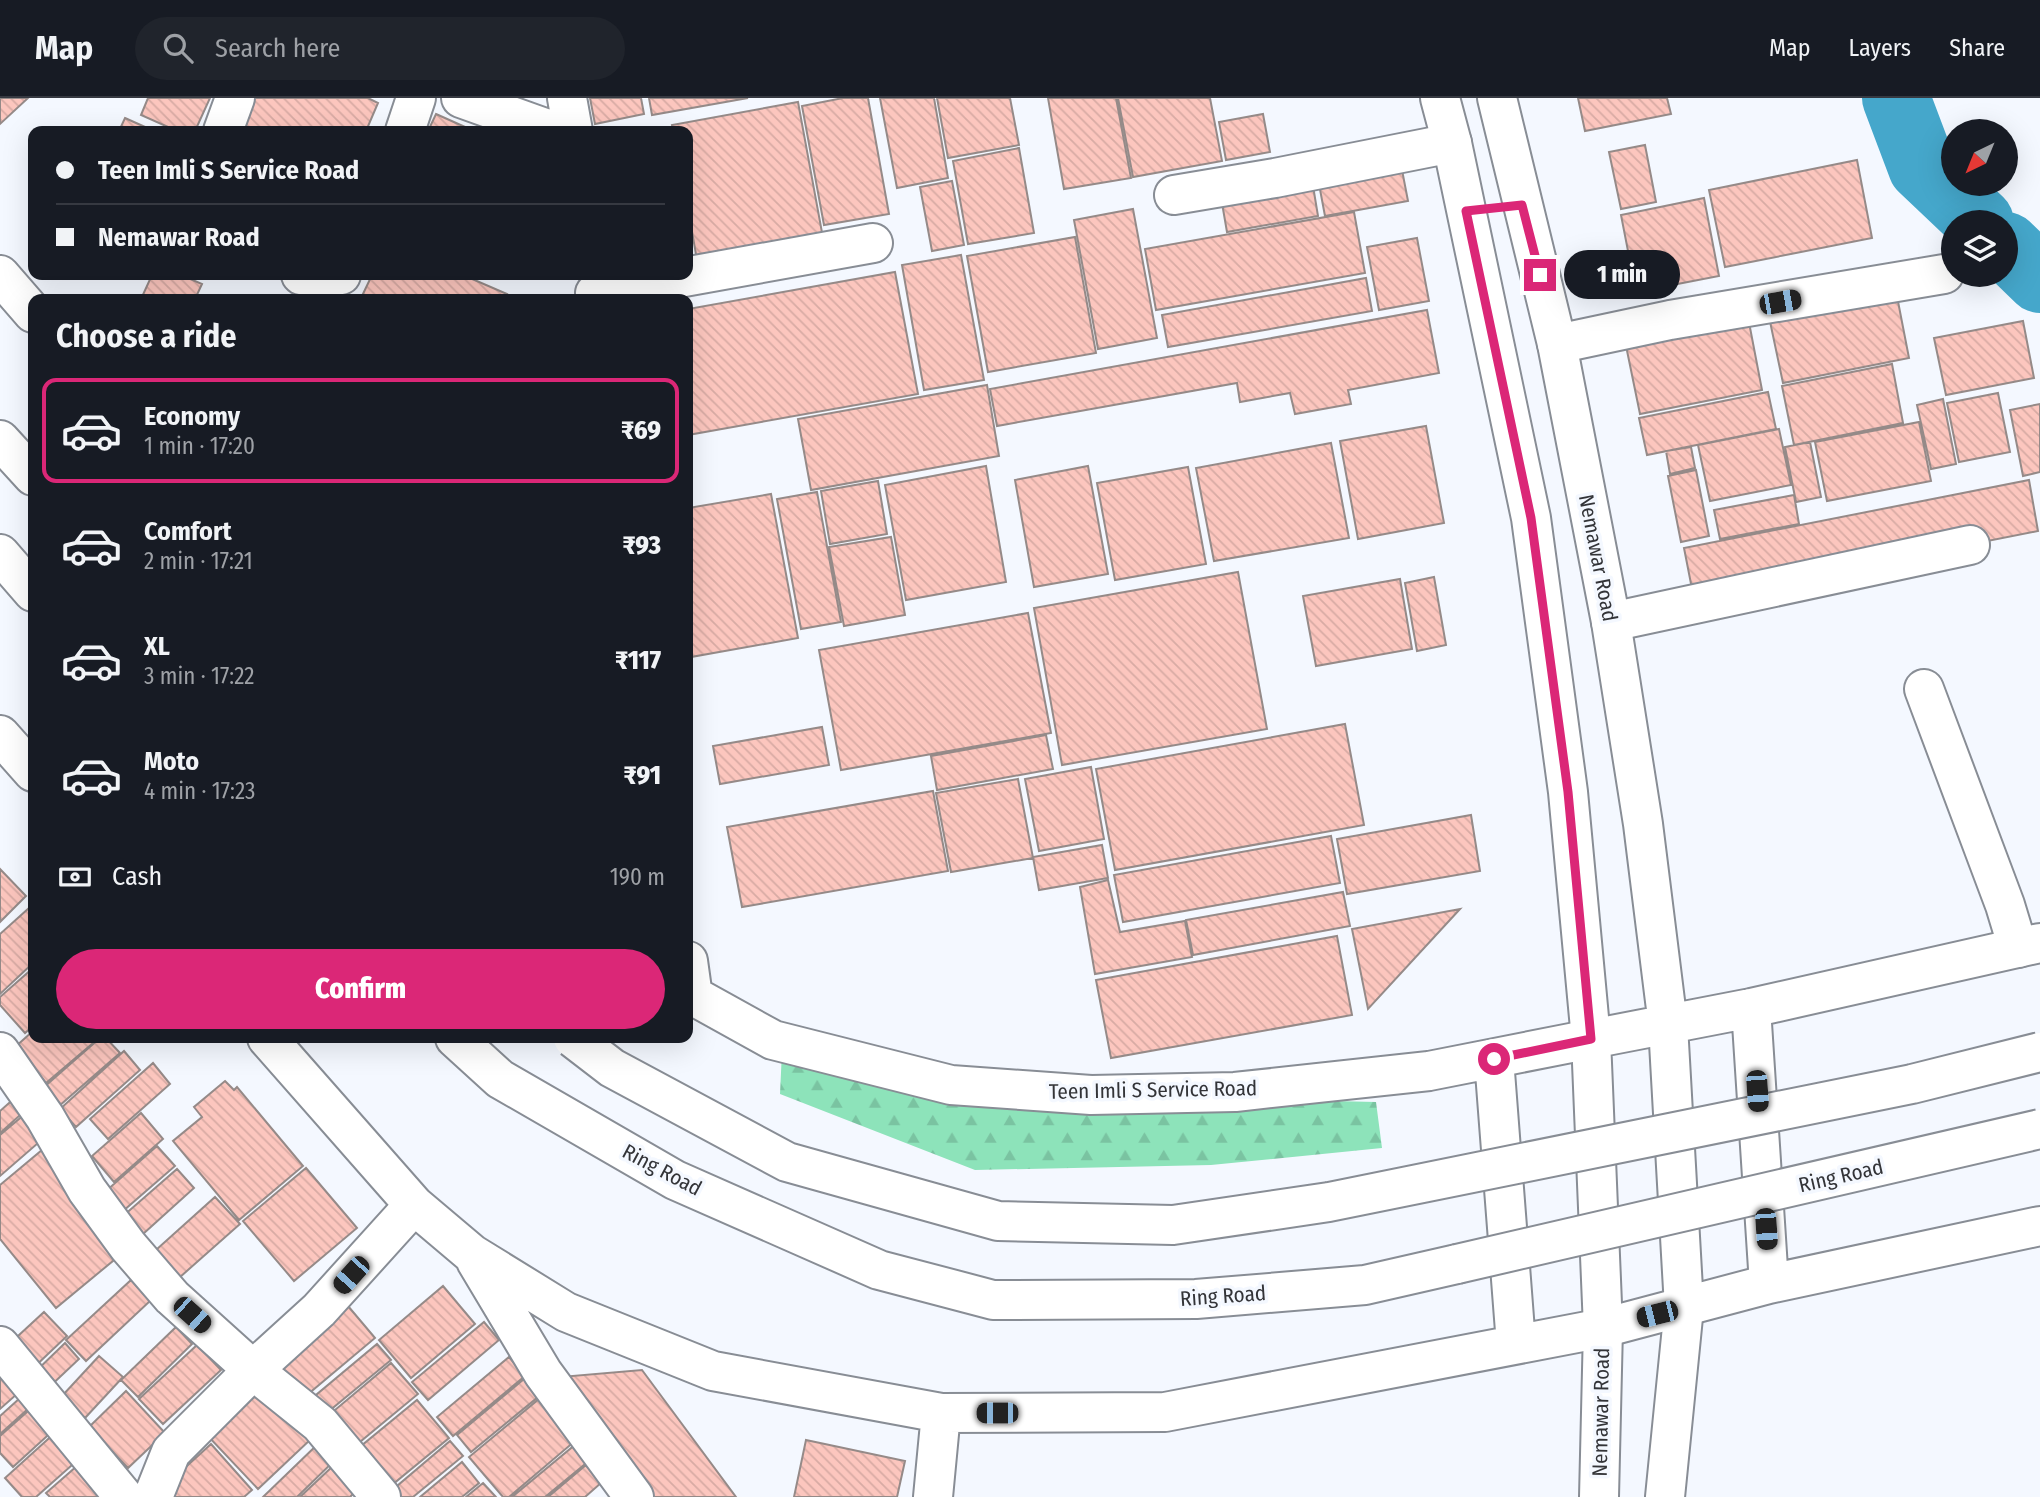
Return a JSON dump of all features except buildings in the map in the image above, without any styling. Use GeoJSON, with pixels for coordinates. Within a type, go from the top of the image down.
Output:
{"type":"FeatureCollection","features":[{"type":"Feature","properties":{"kind":"main road"},"geometry":{"type":"LineString","coordinates":[[225,126],[235,98]]}},
{"type":"Feature","properties":{"kind":"main road"},"geometry":{"type":"LineString","coordinates":[[407,126],[416,98]]}},
{"type":"Feature","properties":{"kind":"main road"},"geometry":{"type":"LineString","coordinates":[[461,98],[539,126]]}},
{"type":"Feature","properties":{"kind":"main road"},"geometry":{"type":"LineString","coordinates":[[567,98],[572,126]]}},
{"type":"Feature","properties":{"kind":"main road"},"geometry":{"type":"LineString","coordinates":[[1440,98],[1531,518],[1568,792],[1591,1039]]}},
{"type":"Feature","properties":{"kind":"main road","name":"Nemawar Road"},"geometry":{"type":"LineString","coordinates":[[1497,98],[1557,344],[1611,622],[1643,824],[1668,1025],[1684,1307],[1665,1497]]}},
{"type":"Feature","properties":{"kind":"main road"},"geometry":{"type":"LineString","coordinates":[[1174,195],[1452,144]]}},
{"type":"Feature","properties":{"kind":"main road"},"geometry":{"type":"LineString","coordinates":[[1466,211],[1522,205]]}},
{"type":"Feature","properties":{"kind":"main road"},"geometry":{"type":"LineString","coordinates":[[693,273],[873,243]]}},
{"type":"Feature","properties":{"kind":"main road"},"geometry":{"type":"LineString","coordinates":[[0,275],[28,307]]}},
{"type":"Feature","properties":{"kind":"main road"},"geometry":{"type":"LineString","coordinates":[[1557,344],[1670,320],[1941,275]]}},
{"type":"Feature","properties":{"kind":"main road"},"geometry":{"type":"LineString","coordinates":[[594,289],[649,280]]}},
{"type":"Feature","properties":{"kind":"main road"},"geometry":{"type":"LineString","coordinates":[[0,440],[28,471]]}},
{"type":"Feature","properties":{"kind":"main road"},"geometry":{"type":"LineString","coordinates":[[1531,518],[1588,510]]}},
{"type":"Feature","properties":{"kind":"main road"},"geometry":{"type":"LineString","coordinates":[[1611,622],[1970,545]]}},
{"type":"Feature","properties":{"kind":"main road"},"geometry":{"type":"LineString","coordinates":[[0,554],[28,586]]}},
{"type":"Feature","properties":{"kind":"main road"},"geometry":{"type":"LineString","coordinates":[[1924,689],[2005,905],[2029,946]]}},
{"type":"Feature","properties":{"kind":"main road"},"geometry":{"type":"LineString","coordinates":[[0,735],[28,766]]}},
{"type":"Feature","properties":{"kind":"main road","name":"Teen Imli S Service Road"},"geometry":{"type":"LineString","coordinates":[[693,987],[774,1040],[951,1085],[1091,1095],[1235,1092],[1429,1071],[1751,1008],[2029,946]]}},
{"type":"Feature","properties":{"kind":"main road"},"geometry":{"type":"LineString","coordinates":[[1751,1008],[1769,1284]]}},
{"type":"Feature","properties":{"kind":"main road","name":"Nemawar Road"},"geometry":{"type":"LineString","coordinates":[[1591,1039],[1603,1328],[1599,1497]]}},
{"type":"Feature","properties":{"kind":"main road"},"geometry":{"type":"LineString","coordinates":[[271,1043],[414,1205],[472,1254],[566,1312],[713,1371],[941,1413],[1165,1412],[1603,1328],[1769,1284],[2040,1226]]}},
{"type":"Feature","properties":{"kind":"main road","name":"Ring Road"},"geometry":{"type":"LineString","coordinates":[[460,1043],[500,1079],[675,1180],[879,1270],[993,1300],[1196,1299],[1365,1285],[2040,1129]]}},
{"type":"Feature","properties":{"kind":"main road"},"geometry":{"type":"LineString","coordinates":[[580,1043],[612,1068],[786,1162],[998,1221],[1173,1225],[1356,1196],[1912,1084],[2040,1052]]}},
{"type":"Feature","properties":{"kind":"main road"},"geometry":{"type":"LineString","coordinates":[[0,1052],[46,1117],[87,1190],[128,1246],[172,1297],[253,1370],[320,1424],[381,1497]]}},
{"type":"Feature","properties":{"kind":"main road"},"geometry":{"type":"LineString","coordinates":[[1494,1059],[1516,1343]]}},
{"type":"Feature","properties":{"kind":"main road"},"geometry":{"type":"LineString","coordinates":[[153,1497],[171,1452],[253,1370],[319,1310],[414,1205]]}},
{"type":"Feature","properties":{"kind":"main road"},"geometry":{"type":"LineString","coordinates":[[472,1254],[543,1373],[634,1497]]}},
{"type":"Feature","properties":{"kind":"main road"},"geometry":{"type":"LineString","coordinates":[[0,1346],[124,1497]]}},
{"type":"Feature","properties":{"kind":"main road"},"geometry":{"type":"LineString","coordinates":[[933,1497],[941,1413]]}},
{"type":"Feature","properties":{"kind":"green space"},"geometry":{"type":"Polygon","coordinates":[[[782,1051],[1071,1095],[1376,1102],[1382,1148],[1211,1165],[975,1170],[780,1094],[782,1051]]]}},
{"type":"Feature","properties":{"kind":"waterway"},"geometry":{"type":"LineString","coordinates":[[1896,98],[1922,167],[1967,210]]}},
{"type":"Feature","properties":{"kind":"waterway"},"geometry":{"type":"LineString","coordinates":[[2018,258],[2040,279]]}},
{"type":"Feature","properties":{"kind":"route"},"geometry":{"type":"LineString","coordinates":[[1494,1059],[1591,1039],[1568,792],[1531,518],[1466,211],[1522,205],[1540,275]]}}]}
